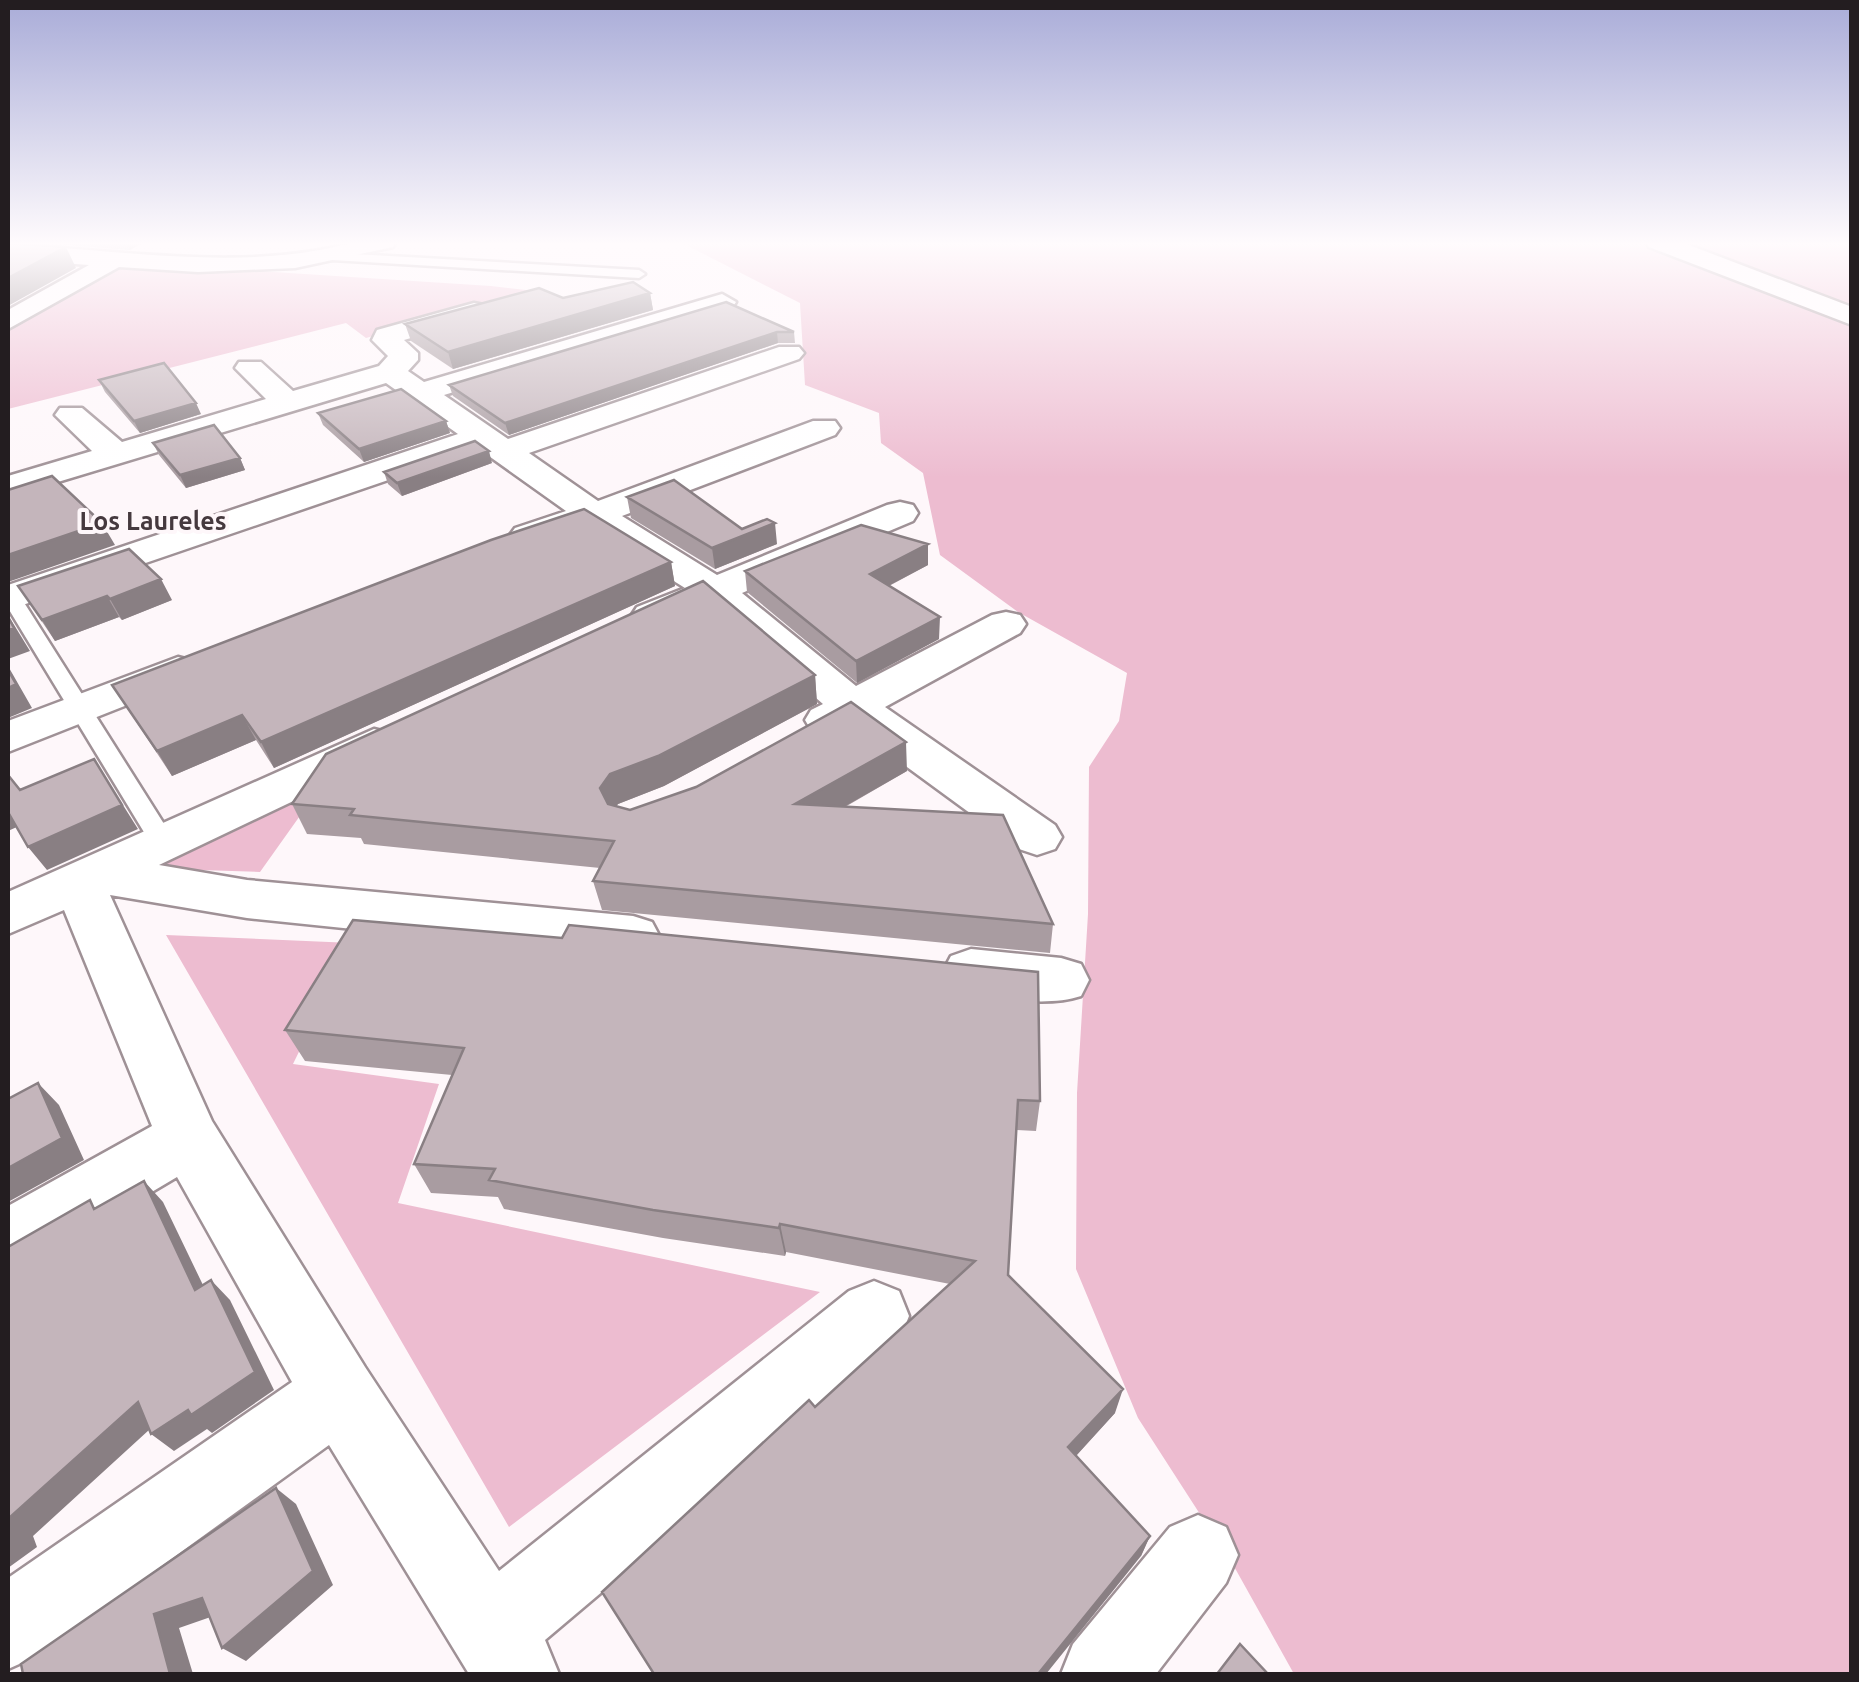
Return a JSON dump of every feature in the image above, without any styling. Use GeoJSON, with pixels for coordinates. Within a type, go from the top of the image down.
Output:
{"type":"FeatureCollection","features":[{"type":"Feature","properties":{"kind":"street"},"geometry":{"type":"LineString","coordinates":[[8,487],[390,372],[403,360],[402,354],[386,340],[387,336],[441,320]]}},
{"type":"Feature","properties":{"kind":"street"},"geometry":{"type":"LineString","coordinates":[[422,392],[660,320]]}},
{"type":"Feature","properties":{"kind":"street"},"geometry":{"type":"LineString","coordinates":[[8,596],[789,354]]}},
{"type":"Feature","properties":{"kind":"street"},"geometry":{"type":"LineString","coordinates":[[250,368],[288,403]]}},
{"type":"Feature","properties":{"kind":"street"},"geometry":{"type":"LineString","coordinates":[[390,372],[593,514],[712,588],[853,706],[1037,837]]}},
{"type":"Feature","properties":{"kind":"street"},"geometry":{"type":"LineString","coordinates":[[71,414],[116,454]]}},
{"type":"Feature","properties":{"kind":"street"},"geometry":{"type":"LineString","coordinates":[[500,546],[669,489],[824,428]]}},
{"type":"Feature","properties":{"kind":"street"},"geometry":{"type":"LineString","coordinates":[[605,637],[712,588],[900,513]]}},
{"type":"Feature","properties":{"kind":"street"},"geometry":{"type":"LineString","coordinates":[[785,744],[1006,624]]}},
{"type":"Feature","properties":{"kind":"street"},"geometry":{"type":"LineString","coordinates":[[8,736],[208,659]]}},
{"type":"Feature","properties":{"kind":"street"},"geometry":{"type":"LineString","coordinates":[[8,914],[410,727]]}},
{"type":"Feature","properties":{"kind":"street"},"geometry":{"type":"LineString","coordinates":[[85,877],[248,898],[684,942]]}},
{"type":"Feature","properties":{"kind":"street"},"geometry":{"type":"LineString","coordinates":[[85,877],[188,1138],[339,1393],[504,1653],[874,1316]]}},
{"type":"Feature","properties":{"kind":"street"},"geometry":{"type":"LineString","coordinates":[[922,966],[1060,980]]}},
{"type":"Feature","properties":{"kind":"street"},"geometry":{"type":"LineString","coordinates":[[8,1241],[188,1138]]}},
{"type":"Feature","properties":{"kind":"street"},"geometry":{"type":"LineString","coordinates":[[8,1627],[339,1393]]}},
{"type":"Feature","properties":{"kind":"street"},"geometry":{"type":"LineString","coordinates":[[1104,1674],[1198,1554]]}},
{"type":"Feature","properties":{"kind":"lane"},"geometry":{"type":"LineString","coordinates":[[8,596],[162,841]]}},
{"type":"Feature","properties":{"kind":"shaded area"},"geometry":{"type":"Polygon","coordinates":[[[16,320],[429,320],[366,338],[346,323],[8,409],[8,325],[16,320]]]}},
{"type":"Feature","properties":{"kind":"shaded area"},"geometry":{"type":"Polygon","coordinates":[[[801,320],[1851,320],[1851,1674],[1294,1674],[1236,1570],[1138,1418],[1076,1269],[1077,1093],[1088,914],[1089,767],[1119,721],[1127,673],[1018,612],[940,555],[923,473],[881,443],[879,413],[805,385],[801,320]]]}},
{"type":"Feature","properties":{"kind":"shaded area"},"geometry":{"type":"Polygon","coordinates":[[[324,782],[260,872],[135,868],[324,782]]]}},
{"type":"Feature","properties":{"kind":"shaded area"},"geometry":{"type":"Polygon","coordinates":[[[166,935],[352,943],[293,1064],[439,1084],[398,1203],[820,1292],[509,1527],[166,935]]]}},
{"type":"Feature","properties":{"kind":"building"},"geometry":{"type":"Polygon","coordinates":[[[418,320],[556,320],[448,352],[405,324],[418,320]]]}},
{"type":"Feature","properties":{"kind":"building"},"geometry":{"type":"Polygon","coordinates":[[[664,320],[768,320],[794,332],[777,332],[505,423],[449,385],[664,320]]]}},
{"type":"Feature","properties":{"kind":"building"},"geometry":{"type":"Polygon","coordinates":[[[164,363],[196,403],[134,421],[99,380],[164,363]]]}},
{"type":"Feature","properties":{"kind":"building"},"geometry":{"type":"Polygon","coordinates":[[[401,389],[446,421],[359,449],[318,413],[401,389]]]}},
{"type":"Feature","properties":{"kind":"building"},"geometry":{"type":"Polygon","coordinates":[[[214,425],[240,458],[180,475],[153,443],[214,425]]]}},
{"type":"Feature","properties":{"kind":"building"},"geometry":{"type":"Polygon","coordinates":[[[475,441],[489,451],[397,483],[384,472],[475,441]]]}},
{"type":"Feature","properties":{"kind":"building"},"geometry":{"type":"Polygon","coordinates":[[[52,476],[102,523],[8,555],[8,490],[52,476]]]}},
{"type":"Feature","properties":{"kind":"building"},"geometry":{"type":"Polygon","coordinates":[[[674,480],[742,529],[767,519],[775,523],[712,548],[627,497],[674,480]]]}},
{"type":"Feature","properties":{"kind":"building"},"geometry":{"type":"Polygon","coordinates":[[[584,509],[671,562],[261,742],[242,715],[157,751],[112,685],[491,540],[584,509]]]}},
{"type":"Feature","properties":{"kind":"building"},"geometry":{"type":"Polygon","coordinates":[[[861,525],[928,544],[870,574],[940,617],[856,661],[745,571],[861,525]]]}},
{"type":"Feature","properties":{"kind":"building"},"geometry":{"type":"Polygon","coordinates":[[[129,549],[161,579],[42,620],[18,586],[129,549]]]}},
{"type":"Feature","properties":{"kind":"building"},"geometry":{"type":"Polygon","coordinates":[[[703,581],[815,675],[658,756],[610,774],[600,788],[608,804],[630,810],[696,787],[851,702],[906,742],[795,804],[1003,815],[1053,924],[593,881],[614,841],[350,815],[354,809],[292,804],[326,754],[703,581]]]}},
{"type":"Feature","properties":{"kind":"building"},"geometry":{"type":"Polygon","coordinates":[[[8,670],[16,684],[8,688],[8,670]]]}},
{"type":"Feature","properties":{"kind":"building"},"geometry":{"type":"Polygon","coordinates":[[[94,759],[122,805],[28,847],[8,812],[8,775],[20,790],[94,759]]]}},
{"type":"Feature","properties":{"kind":"building"},"geometry":{"type":"Polygon","coordinates":[[[353,920],[562,938],[569,925],[1038,972],[1040,1101],[1018,1100],[1008,1275],[1123,1389],[1068,1447],[1150,1536],[1038,1674],[654,1674],[602,1592],[809,1400],[815,1407],[975,1261],[780,1224],[779,1228],[653,1210],[489,1180],[495,1169],[414,1164],[464,1048],[285,1030],[353,920]]]}},
{"type":"Feature","properties":{"kind":"building"},"geometry":{"type":"Polygon","coordinates":[[[38,1083],[62,1138],[8,1168],[8,1099],[38,1083]]]}},
{"type":"Feature","properties":{"kind":"building"},"geometry":{"type":"Polygon","coordinates":[[[144,1181],[195,1290],[211,1280],[255,1372],[191,1415],[188,1410],[151,1434],[138,1402],[8,1519],[8,1247],[90,1200],[94,1209],[144,1181]]]}},
{"type":"Feature","properties":{"kind":"building"},"geometry":{"type":"Polygon","coordinates":[[[276,1488],[313,1571],[222,1648],[202,1598],[154,1614],[170,1674],[23,1674],[21,1664],[276,1488]]]}},
{"type":"Feature","properties":{"kind":"building"},"geometry":{"type":"Polygon","coordinates":[[[1240,1644],[1268,1674],[1217,1674],[1240,1644]]]}},
{"type":"Feature","properties":{"kind":"district","name":"Los Laureles"},"geometry":{"type":"Point","coordinates":[153,521]}}]}
